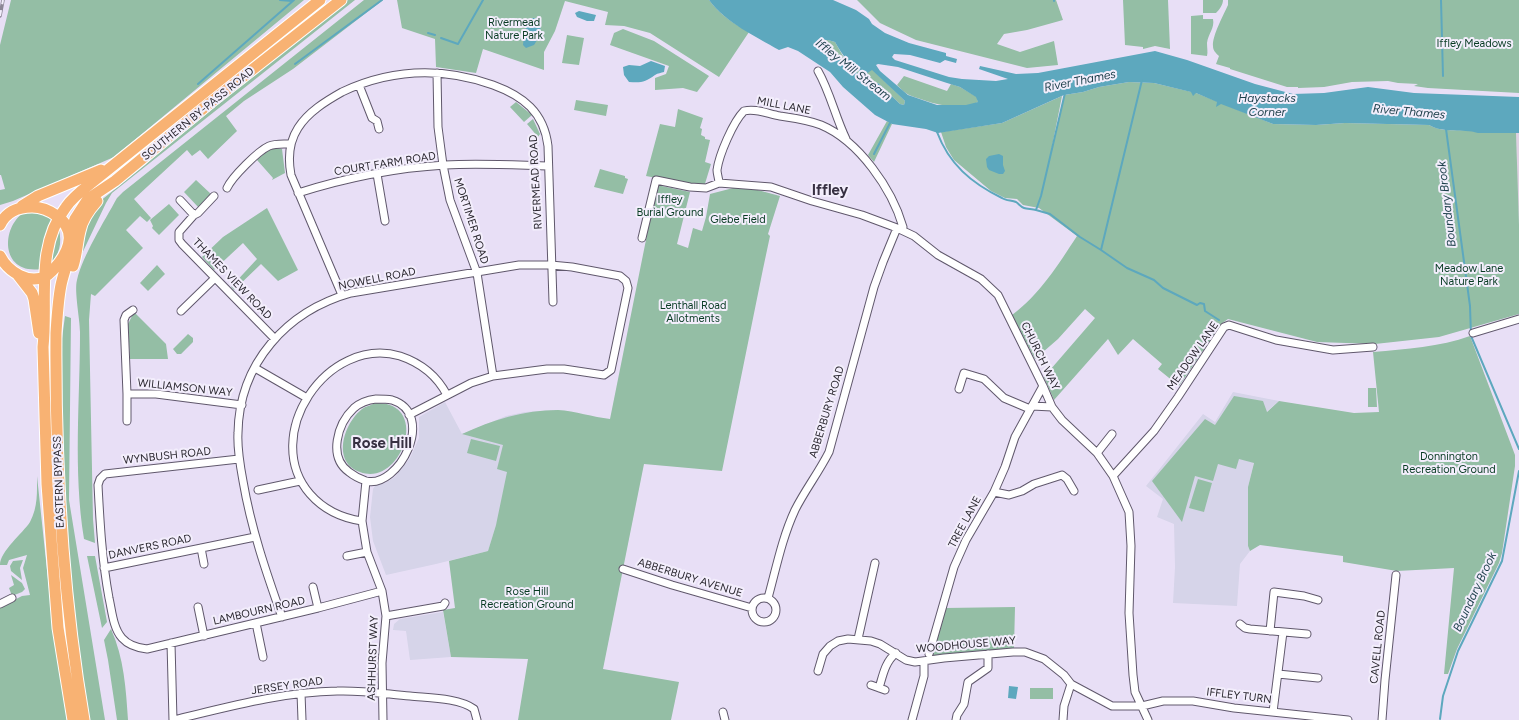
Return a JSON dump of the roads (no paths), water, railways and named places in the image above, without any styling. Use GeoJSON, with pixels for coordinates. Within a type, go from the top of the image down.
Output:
{"type":"FeatureCollection","features":[{"type":"Feature","properties":{"kind":"highway","name":"SOUTHERN BY-PASS ROAD"},"geometry":{"type":"LineString","coordinates":[[45,276],[48,243],[59,217],[72,199],[320,0]]}},
{"type":"Feature","properties":{"kind":"highway","name":"SOUTHERN BY-PASS ROAD"},"geometry":{"type":"LineString","coordinates":[[70,241],[75,219],[88,199],[115,181],[211,102],[341,0]]}},
{"type":"Feature","properties":{"kind":"highway","name":"SOUTHERN BY-PASS ROAD"},"geometry":{"type":"LineString","coordinates":[[0,225],[5,216],[38,196],[113,166]]}},
{"type":"Feature","properties":{"kind":"highway"},"geometry":{"type":"LineString","coordinates":[[59,302],[75,259],[80,231],[84,219],[95,203],[115,181]]}},
{"type":"Feature","properties":{"kind":"highway"},"geometry":{"type":"LineString","coordinates":[[18,275],[31,278],[45,276],[58,264],[65,254],[70,241],[68,229],[59,217],[45,209],[35,207],[20,208]]}},
{"type":"Feature","properties":{"kind":"highway","name":"EASTERN BYPASS"},"geometry":{"type":"LineString","coordinates":[[70,241],[69,258],[61,283],[56,332],[58,473],[62,547],[69,622],[84,720]]}},
{"type":"Feature","properties":{"kind":"highway","name":"EASTERN BYPASS"},"geometry":{"type":"LineString","coordinates":[[0,256],[5,265],[18,275],[32,293],[43,347]]}},
{"type":"Feature","properties":{"kind":"highway","name":"EASTERN BYPASS"},"geometry":{"type":"LineString","coordinates":[[45,276],[43,347],[47,484],[58,628],[73,720]]}},
{"type":"Feature","properties":{"kind":"street","name":"MILL LANE"},"geometry":{"type":"LineString","coordinates":[[818,71],[825,84],[837,121],[846,139],[884,185],[899,213],[903,227],[900,229]]}},
{"type":"Feature","properties":{"kind":"street","name":"RIVERMEAD ROAD"},"geometry":{"type":"LineString","coordinates":[[342,296],[291,175],[291,144],[298,128],[306,118],[334,96],[376,79],[399,74],[437,73],[465,76],[480,80],[514,94],[530,106],[545,128],[548,146],[553,302]]}},
{"type":"Feature","properties":{"kind":"street","name":"MORTIMER ROAD"},"geometry":{"type":"LineString","coordinates":[[437,73],[438,127],[443,165],[450,200],[477,273],[494,376]]}},
{"type":"Feature","properties":{"kind":"street"},"geometry":{"type":"LineString","coordinates":[[359,85],[372,118],[377,121],[379,129]]}},
{"type":"Feature","properties":{"kind":"street","name":"MILL LANE"},"geometry":{"type":"LineString","coordinates":[[719,183],[717,170],[724,147],[733,128],[744,112],[752,110],[805,120],[821,125],[846,139]]}},
{"type":"Feature","properties":{"kind":"street"},"geometry":{"type":"LineString","coordinates":[[227,188],[229,182],[236,174],[264,149],[274,144],[291,144]]}},
{"type":"Feature","properties":{"kind":"street","name":"COURT FARM ROAD"},"geometry":{"type":"LineString","coordinates":[[298,193],[337,182],[410,168],[443,165],[493,164],[548,166]]}},
{"type":"Feature","properties":{"kind":"street"},"geometry":{"type":"LineString","coordinates":[[377,174],[385,221]]}},
{"type":"Feature","properties":{"kind":"street","name":"CHURCH WAY"},"geometry":{"type":"LineString","coordinates":[[642,238],[656,180],[690,187],[706,188],[719,183],[771,186],[812,201],[862,215],[900,229],[914,236],[938,255],[981,279],[998,295],[1052,407],[1062,420],[1097,453],[1113,476],[1130,517],[1129,607],[1133,675],[1135,692],[1142,706]]}},
{"type":"Feature","properties":{"kind":"street","name":"THAMES VIEW ROAD"},"geometry":{"type":"LineString","coordinates":[[214,196],[179,232],[179,240],[275,338]]}},
{"type":"Feature","properties":{"kind":"street"},"geometry":{"type":"LineString","coordinates":[[180,200],[194,215]]}},
{"type":"Feature","properties":{"kind":"street","name":"ABBERBURY ROAD"},"geometry":{"type":"LineString","coordinates":[[768,598],[789,526],[796,509],[821,469],[829,452],[874,287],[883,262],[900,229]]}},
{"type":"Feature","properties":{"kind":"street","name":"NOWELL ROAD"},"geometry":{"type":"LineString","coordinates":[[282,617],[255,538],[247,505],[239,459],[238,432],[242,405],[250,378],[264,352],[275,338],[306,312],[322,303],[342,296],[362,291],[519,265],[551,265],[572,267],[620,276],[626,281],[628,288],[611,370],[604,375],[564,369],[547,369],[494,376]]}},
{"type":"Feature","properties":{"kind":"street"},"geometry":{"type":"LineString","coordinates":[[181,311],[215,278]]}},
{"type":"Feature","properties":{"kind":"street","name":"WILLIAMSON WAY"},"geometry":{"type":"LineString","coordinates":[[128,421],[124,320],[126,315],[133,310]]}},
{"type":"Feature","properties":{"kind":"street"},"geometry":{"type":"LineString","coordinates":[[1473,333],[1519,319]]}},
{"type":"Feature","properties":{"kind":"street","name":"MEADOW LANE"},"geometry":{"type":"LineString","coordinates":[[1113,476],[1154,431],[1224,327],[1229,324],[1276,340],[1333,350],[1373,347]]}},
{"type":"Feature","properties":{"kind":"street"},"geometry":{"type":"LineString","coordinates":[[362,521],[336,515],[318,503],[300,481],[292,456],[292,441],[295,426],[307,398],[318,383],[337,367],[354,358],[380,353],[396,355],[418,364],[435,376],[447,395]]}},
{"type":"Feature","properties":{"kind":"street"},"geometry":{"type":"LineString","coordinates":[[255,368],[307,398]]}},
{"type":"Feature","properties":{"kind":"street"},"geometry":{"type":"LineString","coordinates":[[959,389],[964,373],[984,379],[1004,398],[1031,407],[1052,407]]}},
{"type":"Feature","properties":{"kind":"street"},"geometry":{"type":"LineString","coordinates":[[410,415],[471,383],[494,376]]}},
{"type":"Feature","properties":{"kind":"street","name":"TREE LANE"},"geometry":{"type":"LineString","coordinates":[[930,654],[954,567],[966,540],[994,492],[1005,467],[1015,437],[1043,386]]}},
{"type":"Feature","properties":{"kind":"street","name":"WILLIAMSON WAY"},"geometry":{"type":"LineString","coordinates":[[127,394],[156,394],[242,405]]}},
{"type":"Feature","properties":{"kind":"street"},"geometry":{"type":"LineString","coordinates":[[376,399],[394,401],[403,407],[410,415],[413,429],[412,440],[402,460],[395,469],[386,476],[374,481],[366,481],[345,469],[338,457],[337,439],[350,412],[359,404],[376,399]]}},
{"type":"Feature","properties":{"kind":"street"},"geometry":{"type":"LineString","coordinates":[[1097,453],[1112,434]]}},
{"type":"Feature","properties":{"kind":"street","name":"WYNBUSH ROAD"},"geometry":{"type":"LineString","coordinates":[[100,479],[105,474],[239,459]]}},
{"type":"Feature","properties":{"kind":"street"},"geometry":{"type":"LineString","coordinates":[[994,492],[1009,495],[1022,491],[1034,484],[1062,475],[1067,480],[1074,492]]}},
{"type":"Feature","properties":{"kind":"street","name":"LAMBOURN ROAD"},"geometry":{"type":"LineString","coordinates":[[100,479],[98,485],[104,568],[113,619],[122,639],[138,648],[147,649],[204,636],[382,591]]}},
{"type":"Feature","properties":{"kind":"street"},"geometry":{"type":"LineString","coordinates":[[258,490],[300,481]]}},
{"type":"Feature","properties":{"kind":"street","name":"ASHHURST WAY"},"geometry":{"type":"LineString","coordinates":[[366,481],[362,521],[367,552],[382,591],[386,616],[382,663],[383,720]]}},
{"type":"Feature","properties":{"kind":"street","name":"DANVERS ROAD"},"geometry":{"type":"LineString","coordinates":[[104,568],[255,538]]}},
{"type":"Feature","properties":{"kind":"street","name":"DANVERS ROAD"},"geometry":{"type":"LineString","coordinates":[[201,548],[204,564]]}},
{"type":"Feature","properties":{"kind":"street"},"geometry":{"type":"LineString","coordinates":[[347,556],[367,552]]}},
{"type":"Feature","properties":{"kind":"street"},"geometry":{"type":"LineString","coordinates":[[858,639],[875,563]]}},
{"type":"Feature","properties":{"kind":"street","name":"ABBERBURY AVENUE"},"geometry":{"type":"LineString","coordinates":[[623,569],[752,608]]}},
{"type":"Feature","properties":{"kind":"street","name":"CAVELL ROAD"},"geometry":{"type":"LineString","coordinates":[[1382,720],[1396,575]]}},
{"type":"Feature","properties":{"kind":"street","name":"LAMBOURN ROAD"},"geometry":{"type":"LineString","coordinates":[[313,587],[318,608]]}},
{"type":"Feature","properties":{"kind":"street"},"geometry":{"type":"LineString","coordinates":[[1270,631],[1274,592],[1304,596],[1318,600]]}},
{"type":"Feature","properties":{"kind":"street"},"geometry":{"type":"LineString","coordinates":[[0,604],[12,598]]}},
{"type":"Feature","properties":{"kind":"street"},"geometry":{"type":"LineString","coordinates":[[763,598],[768,598],[774,603],[776,610],[774,618],[771,621],[763,623],[759,622],[753,616],[752,608],[756,601],[763,598]]}},
{"type":"Feature","properties":{"kind":"street"},"geometry":{"type":"LineString","coordinates":[[386,616],[443,606],[445,603]]}},
{"type":"Feature","properties":{"kind":"street","name":"LAMBOURN ROAD"},"geometry":{"type":"LineString","coordinates":[[198,607],[204,636]]}},
{"type":"Feature","properties":{"kind":"street"},"geometry":{"type":"LineString","coordinates":[[256,623],[263,657]]}},
{"type":"Feature","properties":{"kind":"street"},"geometry":{"type":"LineString","coordinates":[[1240,624],[1245,628],[1307,634]]}},
{"type":"Feature","properties":{"kind":"street"},"geometry":{"type":"LineString","coordinates":[[1273,712],[1283,632]]}},
{"type":"Feature","properties":{"kind":"street","name":"WOODHOUSE WAY"},"geometry":{"type":"LineString","coordinates":[[818,671],[823,654],[830,646],[838,641],[848,639],[871,640],[906,660],[915,662],[988,654],[1025,652],[1036,655],[1052,664],[1064,675],[1070,684],[1112,706],[1142,706]]}},
{"type":"Feature","properties":{"kind":"street"},"geometry":{"type":"LineString","coordinates":[[171,643],[174,720]]}},
{"type":"Feature","properties":{"kind":"street"},"geometry":{"type":"LineString","coordinates":[[870,685],[882,689],[886,665],[890,657],[896,653]]}},
{"type":"Feature","properties":{"kind":"street"},"geometry":{"type":"LineString","coordinates":[[956,720],[957,715],[964,704],[968,682],[988,668],[988,654]]}},
{"type":"Feature","properties":{"kind":"street"},"geometry":{"type":"LineString","coordinates":[[912,720],[924,676],[924,661]]}},
{"type":"Feature","properties":{"kind":"street"},"geometry":{"type":"LineString","coordinates":[[1278,674],[1318,678]]}},
{"type":"Feature","properties":{"kind":"street"},"geometry":{"type":"LineString","coordinates":[[1063,720],[1064,706],[1070,684]]}},
{"type":"Feature","properties":{"kind":"street","name":"JERSEY ROAD"},"geometry":{"type":"LineString","coordinates":[[174,720],[275,696],[339,691],[434,698],[467,704],[474,709],[477,720]]}},
{"type":"Feature","properties":{"kind":"street"},"geometry":{"type":"LineString","coordinates":[[301,693],[302,720]]}},
{"type":"Feature","properties":{"kind":"street","name":"IFFLEY TURN"},"geometry":{"type":"LineString","coordinates":[[1142,706],[1163,701],[1193,701],[1234,708],[1348,720]]}},
{"type":"Feature","properties":{"kind":"street"},"geometry":{"type":"LineString","coordinates":[[1142,706],[1148,720]]}},
{"type":"Feature","properties":{"kind":"street"},"geometry":{"type":"LineString","coordinates":[[723,712],[725,720]]}},
{"type":"Feature","properties":{"kind":"water"},"geometry":{"type":"Polygon","coordinates":[[[709,0],[833,0],[856,10],[885,33],[909,43],[946,53],[946,56],[957,59],[956,63],[945,60],[940,63],[910,55],[894,54],[892,57],[895,60],[949,77],[962,79],[996,81],[1008,79],[979,69],[980,66],[1016,74],[1038,73],[1155,51],[1187,60],[1255,84],[1293,94],[1324,93],[1368,87],[1414,93],[1519,97],[1519,133],[1478,133],[1447,130],[1435,128],[1429,125],[1345,123],[1316,125],[1273,124],[1221,104],[1216,107],[1217,102],[1196,93],[1193,96],[1191,92],[1154,83],[1129,82],[1064,95],[1002,123],[938,133],[926,129],[892,124],[875,115],[843,87],[830,72],[798,51],[788,47],[779,50],[732,22],[709,0]],[[823,40],[817,43],[816,46],[833,55],[871,83],[878,83],[900,104],[904,105],[905,101],[872,70],[866,74],[856,69],[841,52],[835,42],[823,40]],[[876,65],[880,71],[908,95],[937,105],[966,105],[978,102],[976,97],[960,87],[898,67],[876,65]]]}},
{"type":"Feature","properties":{"kind":"water"},"geometry":{"type":"Polygon","coordinates":[[[579,11],[596,15],[594,21],[587,21],[577,17],[575,13],[579,11]]]}},
{"type":"Feature","properties":{"kind":"water"},"geometry":{"type":"Polygon","coordinates":[[[532,18],[536,18],[540,24],[540,32],[534,45],[526,48],[523,45],[524,35],[526,27],[532,18]]]}},
{"type":"Feature","properties":{"kind":"water"},"geometry":{"type":"Polygon","coordinates":[[[651,61],[665,66],[664,72],[656,74],[643,82],[629,82],[624,75],[623,67],[629,65],[640,66],[651,61]]]}},
{"type":"Feature","properties":{"kind":"water"},"geometry":{"type":"Polygon","coordinates":[[[999,154],[1003,156],[1005,171],[1003,174],[989,170],[987,167],[986,159],[989,156],[999,154]]]}},
{"type":"Feature","properties":{"kind":"water"},"geometry":{"type":"Polygon","coordinates":[[[1009,686],[1018,687],[1016,699],[1008,698],[1009,686]]]}},
{"type":"Feature","properties":{"kind":"waterway"},"geometry":{"type":"LineString","coordinates":[[280,0],[292,1]]}},
{"type":"Feature","properties":{"kind":"waterway"},"geometry":{"type":"LineString","coordinates":[[198,84],[294,0]]}},
{"type":"Feature","properties":{"kind":"waterway"},"geometry":{"type":"LineString","coordinates":[[295,64],[382,0]]}},
{"type":"Feature","properties":{"kind":"waterway"},"geometry":{"type":"LineString","coordinates":[[441,38],[458,44],[483,0]]}},
{"type":"Feature","properties":{"kind":"waterway"},"geometry":{"type":"LineString","coordinates":[[1441,0],[1443,76]]}},
{"type":"Feature","properties":{"kind":"waterway"},"geometry":{"type":"LineString","coordinates":[[428,33],[435,35]]}},
{"type":"Feature","properties":{"kind":"waterway"},"geometry":{"type":"LineString","coordinates":[[1142,80],[1101,250],[1127,268],[1154,280],[1163,288],[1197,305],[1200,303],[1204,304],[1205,311],[1219,320]]}},
{"type":"Feature","properties":{"kind":"waterway","name":"River Thames"},"geometry":{"type":"LineString","coordinates":[[1065,93],[1041,196],[1036,210],[1050,214],[1080,237],[1101,250]]}},
{"type":"Feature","properties":{"kind":"waterway"},"geometry":{"type":"LineString","coordinates":[[874,154],[891,121]]}},
{"type":"Feature","properties":{"kind":"waterway","name":"Boundary Brook"},"geometry":{"type":"LineString","coordinates":[[1446,129],[1470,306],[1471,336],[1519,449]]}},
{"type":"Feature","properties":{"kind":"waterway"},"geometry":{"type":"LineString","coordinates":[[937,132],[948,154],[962,171],[971,179],[980,186],[1004,199],[1016,202],[1024,208],[1036,210]]}},
{"type":"Feature","properties":{"kind":"waterway","name":"Boundary Brook"},"geometry":{"type":"LineString","coordinates":[[1440,719],[1443,696],[1458,651],[1502,561],[1519,471]]}},
{"type":"Feature","properties":{"kind":"railway"},"geometry":{"type":"LineString","coordinates":[[0,16],[3,0]]}},
{"type":"Feature","properties":{"kind":"district","name":"Iffley"},"geometry":{"type":"Point","coordinates":[830,191]}},
{"type":"Feature","properties":{"kind":"district","name":"Rose Hill"},"geometry":{"type":"Point","coordinates":[382,444]}},
{"type":"Feature","properties":{"kind":"park label","name":"Rivermead Nature Park"},"geometry":{"type":"Point","coordinates":[514,29]}},
{"type":"Feature","properties":{"kind":"park label","name":"Iffley Meadows"},"geometry":{"type":"Point","coordinates":[1474,44]}},
{"type":"Feature","properties":{"kind":"park label","name":"Iffley Burial Ground"},"geometry":{"type":"Point","coordinates":[670,206]}},
{"type":"Feature","properties":{"kind":"park label","name":"Glebe Field"},"geometry":{"type":"Point","coordinates":[738,220]}},
{"type":"Feature","properties":{"kind":"park label","name":"Meadow Lane Nature Park"},"geometry":{"type":"Point","coordinates":[1469,275]}},
{"type":"Feature","properties":{"kind":"park label","name":"Lenthall Road Allotments"},"geometry":{"type":"Point","coordinates":[693,312]}},
{"type":"Feature","properties":{"kind":"park label","name":"Donnington Recreation Ground"},"geometry":{"type":"Point","coordinates":[1449,463]}},
{"type":"Feature","properties":{"kind":"park label","name":"Rose Hill Recreation Ground"},"geometry":{"type":"Point","coordinates":[527,598]}},
{"type":"Feature","properties":{"kind":"water label","name":"Iffley Mill Stream"},"geometry":{"type":"Point","coordinates":[853,70]}},
{"type":"Feature","properties":{"kind":"water label","name":"Haystacks Corner"},"geometry":{"type":"Point","coordinates":[1267,105]}}]}
